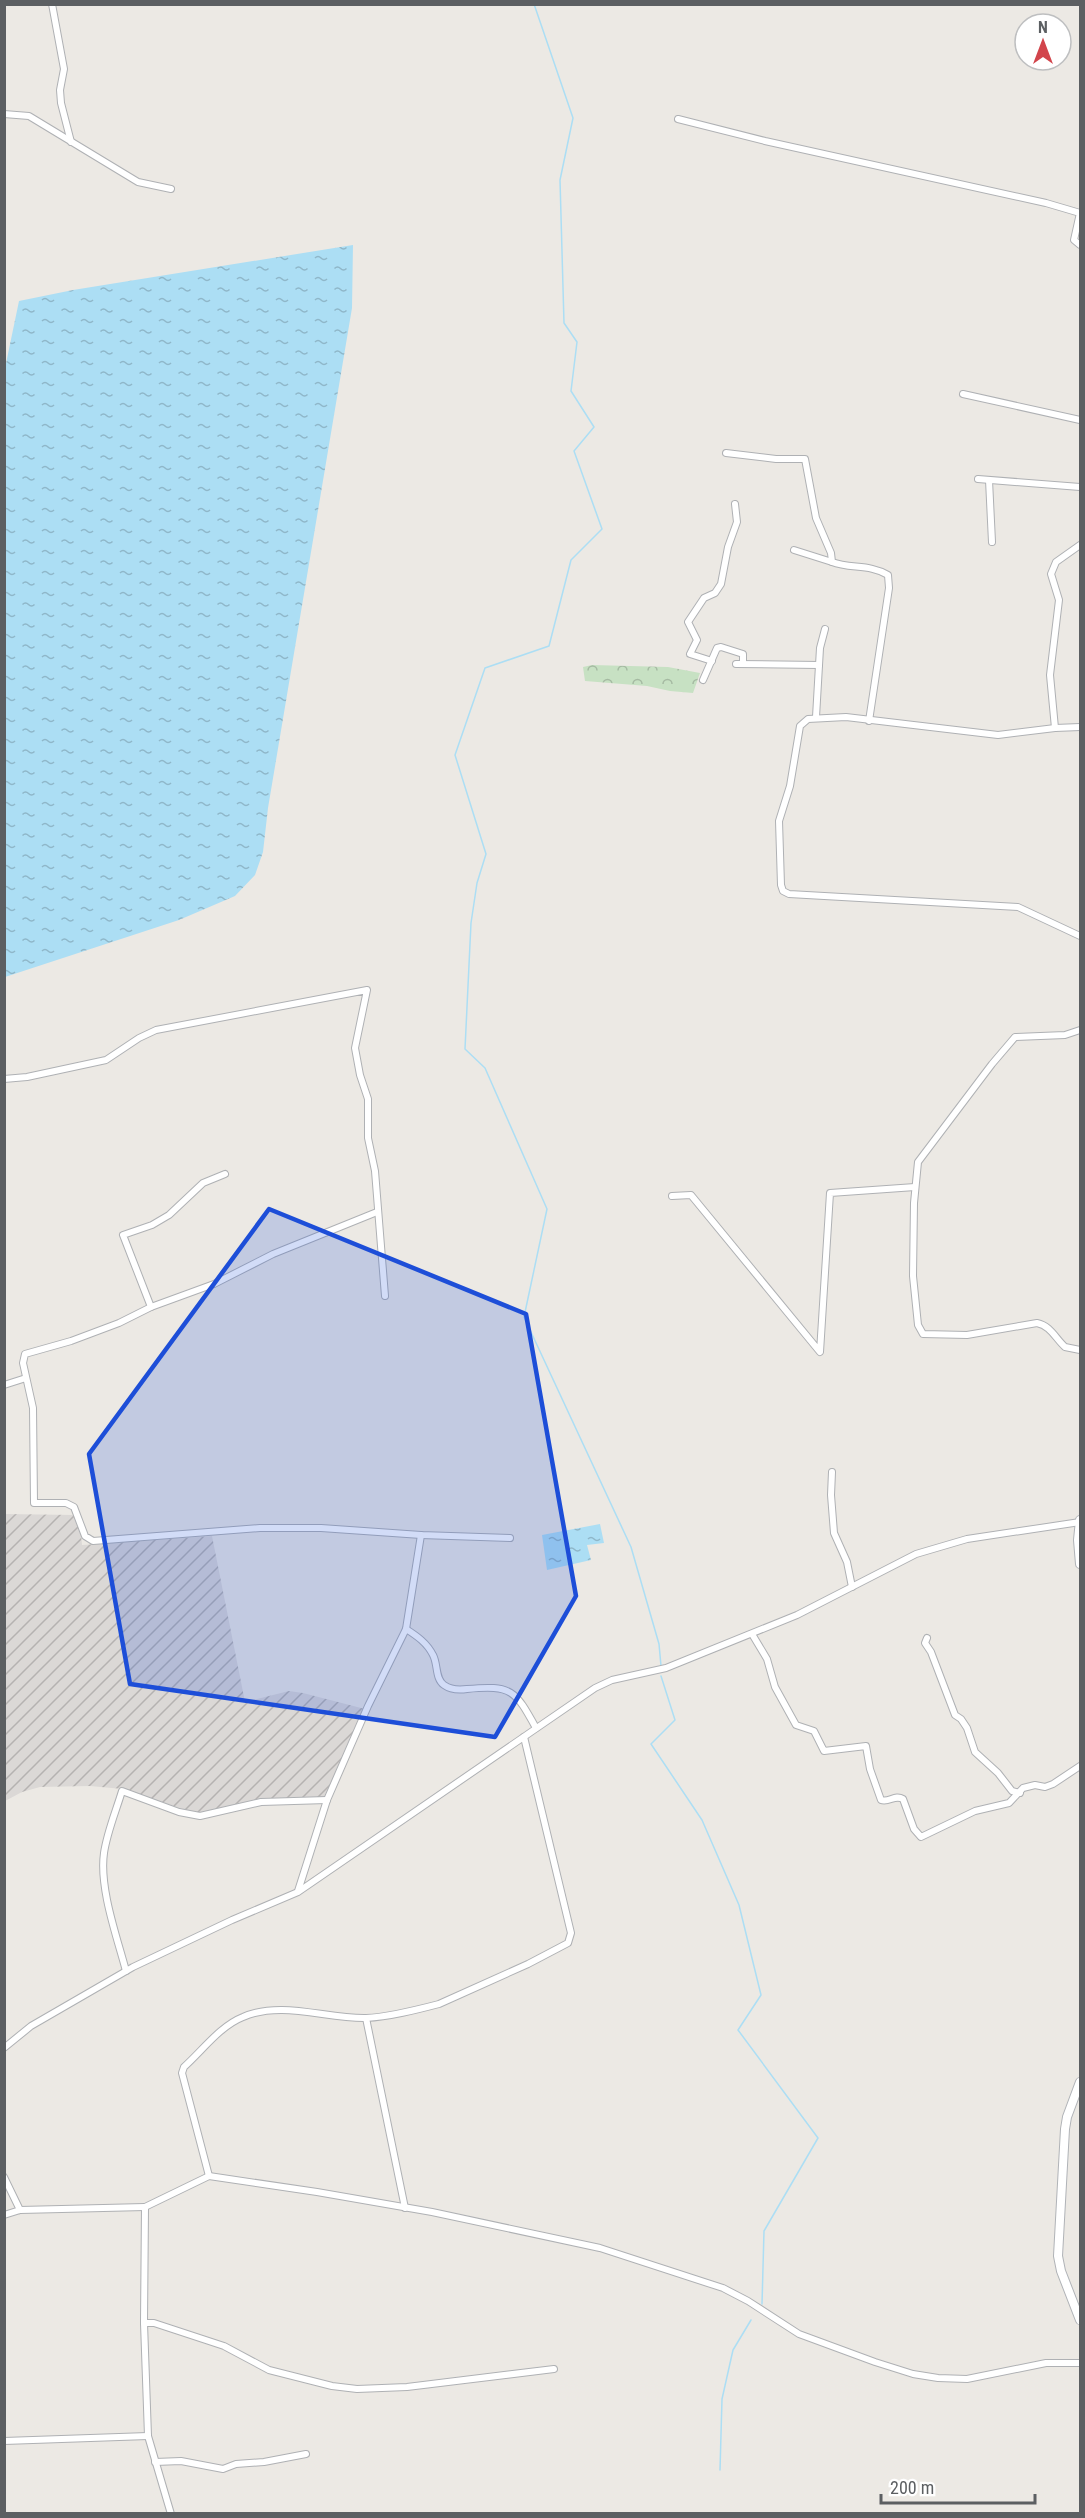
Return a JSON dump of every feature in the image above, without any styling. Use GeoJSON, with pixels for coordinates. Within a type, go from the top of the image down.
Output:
{"type":"FeatureCollection","features":[{"type":"Feature","properties":{"kind":"street"},"geometry":{"type":"LineString","coordinates":[[52,4],[64,69],[60,90],[61,103],[71,142]]}},
{"type":"Feature","properties":{"kind":"street"},"geometry":{"type":"LineString","coordinates":[[4,114],[28,116],[138,182],[171,189]]}},
{"type":"Feature","properties":{"kind":"street"},"geometry":{"type":"LineString","coordinates":[[678,119],[765,141],[1046,203],[1080,213],[1074,240],[1080,245]]}},
{"type":"Feature","properties":{"kind":"street"},"geometry":{"type":"LineString","coordinates":[[963,394],[1080,420]]}},
{"type":"Feature","properties":{"kind":"street"},"geometry":{"type":"LineString","coordinates":[[726,453],[776,459],[805,459],[816,518],[832,561]]}},
{"type":"Feature","properties":{"kind":"street"},"geometry":{"type":"LineString","coordinates":[[978,479],[1080,487]]}},
{"type":"Feature","properties":{"kind":"street"},"geometry":{"type":"LineString","coordinates":[[989,480],[992,542]]}},
{"type":"Feature","properties":{"kind":"street"},"geometry":{"type":"LineString","coordinates":[[712,661],[690,654],[697,640],[688,622],[704,598],[715,593],[721,584],[728,547],[737,522],[735,504]]}},
{"type":"Feature","properties":{"kind":"street"},"geometry":{"type":"LineString","coordinates":[[1055,728],[1050,675],[1059,600],[1051,574],[1056,562],[1080,545]]}},
{"type":"Feature","properties":{"kind":"street"},"geometry":{"type":"LineString","coordinates":[[794,550],[840,565],[877,568],[888,575],[889,588],[869,721]]}},
{"type":"Feature","properties":{"kind":"street"},"geometry":{"type":"LineString","coordinates":[[816,717],[820,648],[825,629]]}},
{"type":"Feature","properties":{"kind":"street"},"geometry":{"type":"LineString","coordinates":[[703,680],[717,648],[721,647],[743,654],[739,664],[819,665]]}},
{"type":"Feature","properties":{"kind":"street"},"geometry":{"type":"LineString","coordinates":[[1080,727],[998,735],[846,717],[816,717],[803,721],[800,726],[790,786],[779,821],[780,885],[783,891],[893,901],[1018,907],[1080,936]]}},
{"type":"Feature","properties":{"kind":"street"},"geometry":{"type":"LineString","coordinates":[[4,1079],[27,1077],[106,1060],[139,1038],[156,1030],[367,990],[355,1048],[360,1075],[368,1099],[368,1138],[375,1171],[385,1296]]}},
{"type":"Feature","properties":{"kind":"street"},"geometry":{"type":"LineString","coordinates":[[1080,1030],[1065,1035],[1013,1038],[922,1155],[916,1168],[913,1276],[918,1325],[923,1334],[967,1335],[1037,1323],[1045,1325],[1065,1347],[1080,1350]]}},
{"type":"Feature","properties":{"kind":"street"},"geometry":{"type":"LineString","coordinates":[[151,1307],[123,1235],[152,1225],[169,1215],[203,1184],[225,1174]]}},
{"type":"Feature","properties":{"kind":"street"},"geometry":{"type":"LineString","coordinates":[[672,1196],[691,1195],[820,1352],[830,1193],[915,1187]]}},
{"type":"Feature","properties":{"kind":"street"},"geometry":{"type":"LineString","coordinates":[[377,1212],[273,1254],[214,1284],[151,1307],[94,1333],[47,1348],[29,1351],[23,1358],[33,1408],[34,1503],[66,1503],[74,1508],[85,1536],[100,1541],[260,1528],[321,1528],[421,1536],[510,1538]]}},
{"type":"Feature","properties":{"kind":"street"},"geometry":{"type":"LineString","coordinates":[[4,1384],[26,1378]]}},
{"type":"Feature","properties":{"kind":"street"},"geometry":{"type":"LineString","coordinates":[[832,1473],[834,1533],[847,1562],[852,1587]]}},
{"type":"Feature","properties":{"kind":"street"},"geometry":{"type":"LineString","coordinates":[[4,2048],[31,2026],[126,1971],[232,1920],[298,1892],[595,1688],[612,1680],[666,1668],[752,1634],[797,1615],[916,1554],[967,1539],[1080,1521],[1078,1540],[1080,1564]]}},
{"type":"Feature","properties":{"kind":"street"},"geometry":{"type":"LineString","coordinates":[[298,1892],[327,1800],[368,1706],[406,1629],[421,1536]]}},
{"type":"Feature","properties":{"kind":"street"},"geometry":{"type":"LineString","coordinates":[[406,1629],[426,1645],[434,1657],[440,1681],[445,1686],[454,1689],[493,1688],[512,1692],[519,1698],[536,1728]]}},
{"type":"Feature","properties":{"kind":"street"},"geometry":{"type":"LineString","coordinates":[[752,1634],[767,1659],[775,1687],[796,1725],[814,1731],[824,1750],[833,1751],[866,1746],[870,1769],[881,1800],[886,1801],[896,1797],[903,1799],[914,1829],[921,1837],[975,1811],[1009,1803],[1023,1788],[1035,1785],[1045,1787],[1053,1784],[1080,1766]]}},
{"type":"Feature","properties":{"kind":"street"},"geometry":{"type":"LineString","coordinates":[[927,1638],[925,1643],[932,1652],[955,1715],[962,1719],[967,1728],[975,1752],[998,1773],[1012,1791],[1020,1793]]}},
{"type":"Feature","properties":{"kind":"street"},"geometry":{"type":"LineString","coordinates":[[209,2176],[196,2120],[182,2079],[184,2067],[228,2025],[256,2012],[281,2011],[366,2018],[439,2004],[528,1964],[568,1943],[571,1938],[524,1737]]}},
{"type":"Feature","properties":{"kind":"street"},"geometry":{"type":"LineString","coordinates":[[126,1971],[106,1892],[104,1872],[106,1842],[122,1791],[179,1812],[200,1816],[261,1802],[327,1800]]}},
{"type":"Feature","properties":{"kind":"street"},"geometry":{"type":"LineString","coordinates":[[366,2018],[405,2208]]}},
{"type":"Feature","properties":{"kind":"street"},"geometry":{"type":"LineString","coordinates":[[1080,2082],[1066,2123],[1057,2241],[1060,2271],[1080,2320]]}},
{"type":"Feature","properties":{"kind":"street"},"geometry":{"type":"LineString","coordinates":[[4,2215],[20,2211],[145,2207],[209,2176],[405,2208],[600,2248],[723,2288],[748,2301],[799,2334],[863,2359],[913,2374],[967,2379],[1046,2363],[1080,2363]]}},
{"type":"Feature","properties":{"kind":"street"},"geometry":{"type":"LineString","coordinates":[[4,2177],[20,2211]]}},
{"type":"Feature","properties":{"kind":"street"},"geometry":{"type":"LineString","coordinates":[[145,2207],[144,2323],[148,2436],[171,2514]]}},
{"type":"Feature","properties":{"kind":"street"},"geometry":{"type":"LineString","coordinates":[[144,2323],[154,2323],[217,2346],[224,2346],[268,2370],[357,2390],[406,2387],[554,2368]]}},
{"type":"Feature","properties":{"kind":"street"},"geometry":{"type":"LineString","coordinates":[[4,2441],[148,2436]]}},
{"type":"Feature","properties":{"kind":"street"},"geometry":{"type":"LineString","coordinates":[[155,2462],[182,2461],[223,2469],[236,2464],[264,2462],[306,2454]]}},
{"type":"Feature","properties":{"kind":"highlighted area"},"geometry":{"type":"Polygon","coordinates":[[[269,1209],[526,1314],[576,1596],[495,1737],[130,1684],[89,1454],[269,1209]]]}},
{"type":"Feature","properties":{"kind":"shaded area"},"geometry":{"type":"Polygon","coordinates":[[[5,1514],[74,1515],[81,1533],[82,1545],[212,1536],[245,1702],[289,1691],[365,1709],[327,1798],[258,1799],[195,1813],[123,1789],[90,1786],[40,1787],[22,1792],[5,1801],[5,1514]]]}},
{"type":"Feature","properties":{"kind":"green space"},"geometry":{"type":"Polygon","coordinates":[[[592,665],[668,667],[700,673],[693,693],[647,686],[585,681],[583,667],[592,665]]]}},
{"type":"Feature","properties":{"kind":"water"},"geometry":{"type":"Polygon","coordinates":[[[353,245],[352,308],[268,808],[263,852],[255,875],[235,896],[179,920],[5,977],[4,373],[19,301],[73,290],[353,245]]]}},
{"type":"Feature","properties":{"kind":"water"},"geometry":{"type":"Polygon","coordinates":[[[600,1524],[604,1543],[587,1545],[591,1560],[547,1570],[542,1535],[600,1524]]]}},
{"type":"Feature","properties":{"kind":"waterway"},"geometry":{"type":"LineString","coordinates":[[534,4],[573,118],[560,180],[564,323],[577,342],[571,391],[594,427],[574,451],[602,529],[571,560],[549,646],[485,668],[455,755],[486,854],[477,883],[471,923],[465,1049],[485,1068],[547,1209],[524,1317],[631,1547],[659,1644],[661,1666]]}},
{"type":"Feature","properties":{"kind":"waterway"},"geometry":{"type":"LineString","coordinates":[[661,1676],[675,1720],[651,1744],[702,1820],[739,1905],[761,1995],[738,2030],[818,2138],[764,2231],[762,2304]]}},
{"type":"Feature","properties":{"kind":"waterway"},"geometry":{"type":"LineString","coordinates":[[720,2470],[722,2399],[733,2350],[751,2320]]}}]}
